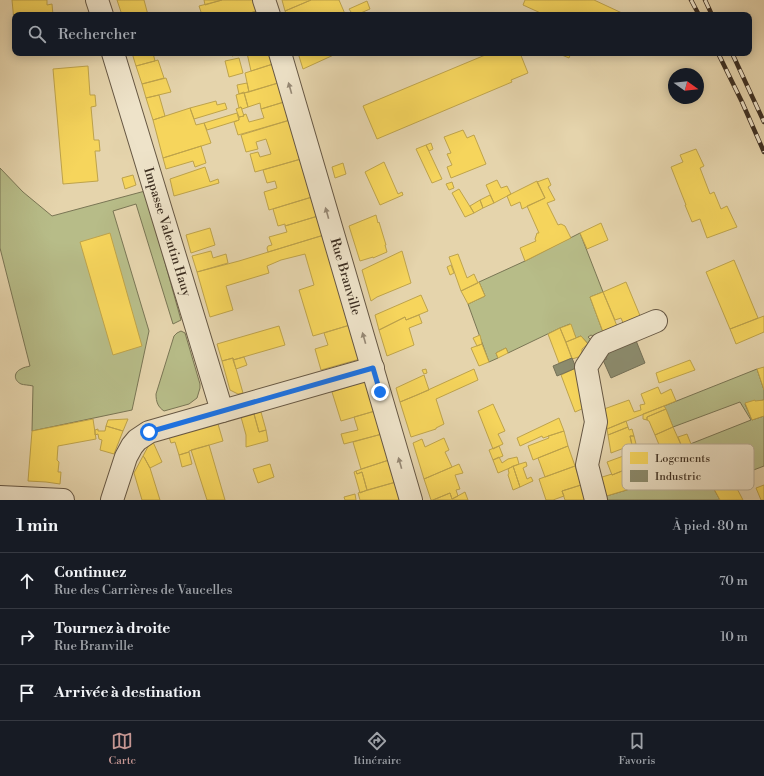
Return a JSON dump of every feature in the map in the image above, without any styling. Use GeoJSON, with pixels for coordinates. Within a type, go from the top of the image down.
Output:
{"type":"FeatureCollection","features":[{"type":"Feature","properties":{"kind":"street"},"geometry":{"type":"LineString","coordinates":[[97,0],[101,12]]}},
{"type":"Feature","properties":{"kind":"street"},"geometry":{"type":"LineString","coordinates":[[264,0],[268,12]]}},
{"type":"Feature","properties":{"kind":"street","name":"Impasse Valentin Hauy"},"geometry":{"type":"LineString","coordinates":[[114,56],[222,411]]}},
{"type":"Feature","properties":{"kind":"street","name":"Rue Branville"},"geometry":{"type":"LineString","coordinates":[[281,56],[411,500]]}},
{"type":"Feature","properties":{"kind":"street"},"geometry":{"type":"LineString","coordinates":[[596,500],[587,465],[596,422],[586,367],[601,344],[656,321]]}},
{"type":"Feature","properties":{"kind":"street"},"geometry":{"type":"LineString","coordinates":[[112,500],[126,456],[137,440],[149,432],[373,368]]}},
{"type":"Feature","properties":{"kind":"street"},"geometry":{"type":"LineString","coordinates":[[0,497],[63,500]]}},
{"type":"Feature","properties":{"kind":"green space"},"geometry":{"type":"Polygon","coordinates":[[[0,168],[23,192],[52,216],[145,191],[181,320],[173,324],[136,204],[113,211],[149,331],[132,410],[32,431],[33,386],[21,384],[15,376],[19,370],[30,366],[0,248],[0,168]]]}},
{"type":"Feature","properties":{"kind":"green space"},"geometry":{"type":"Polygon","coordinates":[[[580,233],[603,292],[590,297],[603,332],[588,337],[592,341],[588,344],[581,336],[576,338],[570,324],[508,353],[506,348],[496,353],[498,358],[489,362],[468,304],[485,296],[479,282],[580,233]]]}},
{"type":"Feature","properties":{"kind":"green space"},"geometry":{"type":"Polygon","coordinates":[[[181,331],[185,333],[200,388],[197,398],[189,404],[164,411],[158,404],[156,394],[174,336],[181,331]]]}},
{"type":"Feature","properties":{"kind":"green space"},"geometry":{"type":"Polygon","coordinates":[[[757,369],[764,390],[764,400],[745,404],[752,420],[764,416],[764,466],[754,470],[754,444],[690,444],[751,420],[740,402],[673,427],[664,406],[757,369]]]}},
{"type":"Feature","properties":{"kind":"green space"},"geometry":{"type":"Polygon","coordinates":[[[627,490],[715,490],[720,500],[603,500],[603,497],[627,490]]]}},
{"type":"Feature","properties":{"kind":"building: Logements"},"geometry":{"type":"Polygon","coordinates":[[[12,0],[47,0],[47,5],[52,4],[53,12],[13,12],[12,0]]]}},
{"type":"Feature","properties":{"kind":"building: Logements"},"geometry":{"type":"Polygon","coordinates":[[[117,0],[144,0],[147,12],[121,12],[117,0]]]}},
{"type":"Feature","properties":{"kind":"building: Logements"},"geometry":{"type":"Polygon","coordinates":[[[204,0],[222,0],[205,5],[204,0]]]}},
{"type":"Feature","properties":{"kind":"building: Logements"},"geometry":{"type":"Polygon","coordinates":[[[222,0],[254,0],[257,11],[201,12],[199,6],[222,0]]]}},
{"type":"Feature","properties":{"kind":"building: Logements"},"geometry":{"type":"Polygon","coordinates":[[[282,0],[311,0],[285,11],[282,0]]]}},
{"type":"Feature","properties":{"kind":"building: Logements"},"geometry":{"type":"Polygon","coordinates":[[[311,0],[339,0],[344,12],[286,12],[311,0]]]}},
{"type":"Feature","properties":{"kind":"building: Logements"},"geometry":{"type":"Polygon","coordinates":[[[525,0],[594,0],[620,12],[538,12],[523,5],[525,0]]]}},
{"type":"Feature","properties":{"kind":"building: Logements"},"geometry":{"type":"Polygon","coordinates":[[[367,1],[370,9],[363,12],[351,12],[349,9],[367,1]]]}},
{"type":"Feature","properties":{"kind":"building: Logements"},"geometry":{"type":"Polygon","coordinates":[[[133,56],[154,56],[155,61],[136,66],[133,56]]]}},
{"type":"Feature","properties":{"kind":"building: Logements"},"geometry":{"type":"Polygon","coordinates":[[[248,56],[270,56],[273,64],[251,71],[248,56]]]}},
{"type":"Feature","properties":{"kind":"building: Logements"},"geometry":{"type":"Polygon","coordinates":[[[299,56],[331,56],[303,69],[299,56]]]}},
{"type":"Feature","properties":{"kind":"building: Logements"},"geometry":{"type":"Polygon","coordinates":[[[483,56],[521,56],[528,73],[511,80],[512,82],[377,139],[363,106],[483,56]]]}},
{"type":"Feature","properties":{"kind":"building: Logements"},"geometry":{"type":"Polygon","coordinates":[[[239,58],[243,73],[229,77],[225,61],[239,58]]]}},
{"type":"Feature","properties":{"kind":"building: Logements"},"geometry":{"type":"Polygon","coordinates":[[[158,60],[164,78],[142,84],[136,66],[158,60]]]}},
{"type":"Feature","properties":{"kind":"building: Logements"},"geometry":{"type":"Polygon","coordinates":[[[273,64],[278,83],[249,92],[245,73],[273,64]]]}},
{"type":"Feature","properties":{"kind":"building: Logements"},"geometry":{"type":"Polygon","coordinates":[[[88,66],[90,95],[95,95],[96,106],[91,107],[94,140],[99,140],[100,151],[95,151],[98,181],[63,184],[53,69],[88,66]]]}},
{"type":"Feature","properties":{"kind":"building: Logements"},"geometry":{"type":"Polygon","coordinates":[[[166,78],[171,92],[146,98],[142,84],[166,78]]]}},
{"type":"Feature","properties":{"kind":"building: Logements"},"geometry":{"type":"Polygon","coordinates":[[[247,83],[249,92],[239,94],[237,85],[247,83]]]}},
{"type":"Feature","properties":{"kind":"building: Logements"},"geometry":{"type":"Polygon","coordinates":[[[278,83],[284,102],[261,109],[260,103],[248,107],[244,93],[278,83]]]}},
{"type":"Feature","properties":{"kind":"building: Logements"},"geometry":{"type":"Polygon","coordinates":[[[244,92],[248,107],[242,109],[241,107],[239,108],[236,95],[244,92]]]}},
{"type":"Feature","properties":{"kind":"building: Logements"},"geometry":{"type":"Polygon","coordinates":[[[159,95],[165,116],[153,120],[146,98],[159,95]]]}},
{"type":"Feature","properties":{"kind":"building: Logements"},"geometry":{"type":"Polygon","coordinates":[[[216,101],[217,105],[225,103],[227,109],[194,119],[190,108],[216,101]]]}},
{"type":"Feature","properties":{"kind":"building: Logements"},"geometry":{"type":"Polygon","coordinates":[[[284,102],[290,120],[238,135],[234,122],[239,120],[239,117],[246,114],[249,122],[264,118],[261,109],[284,102]]]}},
{"type":"Feature","properties":{"kind":"building: Logements"},"geometry":{"type":"Polygon","coordinates":[[[241,107],[244,116],[239,117],[236,109],[241,107]]]}},
{"type":"Feature","properties":{"kind":"building: Logements"},"geometry":{"type":"Polygon","coordinates":[[[190,108],[196,125],[204,123],[211,143],[163,158],[153,120],[190,108]]]}},
{"type":"Feature","properties":{"kind":"building: Logements"},"geometry":{"type":"Polygon","coordinates":[[[237,113],[239,120],[207,130],[204,123],[237,113]]]}},
{"type":"Feature","properties":{"kind":"building: Logements"},"geometry":{"type":"Polygon","coordinates":[[[290,120],[301,159],[255,172],[250,154],[258,152],[260,157],[271,154],[266,139],[256,142],[258,149],[246,152],[241,135],[290,120]]]}},
{"type":"Feature","properties":{"kind":"building: Logements"},"geometry":{"type":"Polygon","coordinates":[[[463,130],[467,138],[474,135],[486,164],[451,178],[447,167],[452,165],[447,154],[451,153],[444,137],[463,130]]]}},
{"type":"Feature","properties":{"kind":"building: Logements"},"geometry":{"type":"Polygon","coordinates":[[[431,143],[433,149],[429,151],[426,145],[431,143]]]}},
{"type":"Feature","properties":{"kind":"building: Logements"},"geometry":{"type":"Polygon","coordinates":[[[426,145],[442,179],[432,183],[416,149],[426,145]]]}},
{"type":"Feature","properties":{"kind":"building: Logements"},"geometry":{"type":"Polygon","coordinates":[[[201,146],[206,163],[195,167],[193,161],[166,169],[163,158],[201,146]]]}},
{"type":"Feature","properties":{"kind":"building: Logements"},"geometry":{"type":"Polygon","coordinates":[[[696,149],[704,166],[700,168],[710,194],[714,192],[721,209],[727,206],[737,227],[707,238],[700,219],[692,222],[671,167],[683,162],[680,155],[696,149]]]}},
{"type":"Feature","properties":{"kind":"building: Logements"},"geometry":{"type":"Polygon","coordinates":[[[301,159],[312,197],[269,210],[264,192],[277,188],[275,181],[267,183],[263,170],[301,159]]]}},
{"type":"Feature","properties":{"kind":"building: Logements"},"geometry":{"type":"Polygon","coordinates":[[[384,162],[398,194],[402,192],[403,195],[380,205],[365,172],[384,162]]]}},
{"type":"Feature","properties":{"kind":"building: Logements"},"geometry":{"type":"Polygon","coordinates":[[[343,163],[346,174],[335,178],[332,167],[343,163]]]}},
{"type":"Feature","properties":{"kind":"building: Logements"},"geometry":{"type":"Polygon","coordinates":[[[205,167],[210,182],[218,179],[219,183],[174,196],[170,179],[205,167]]]}},
{"type":"Feature","properties":{"kind":"building: Logements"},"geometry":{"type":"Polygon","coordinates":[[[133,175],[136,185],[125,189],[122,178],[133,175]]]}},
{"type":"Feature","properties":{"kind":"building: Logements"},"geometry":{"type":"Polygon","coordinates":[[[548,178],[551,185],[548,187],[555,200],[547,203],[558,225],[561,224],[565,226],[571,238],[525,261],[520,248],[536,241],[535,239],[537,233],[539,233],[527,206],[545,198],[537,182],[548,178]]]}},
{"type":"Feature","properties":{"kind":"building: Logements"},"geometry":{"type":"Polygon","coordinates":[[[497,180],[501,188],[507,186],[511,194],[494,203],[486,185],[497,180]]]}},
{"type":"Feature","properties":{"kind":"building: Logements"},"geometry":{"type":"Polygon","coordinates":[[[537,181],[545,198],[522,209],[520,202],[511,206],[507,196],[537,181]]]}},
{"type":"Feature","properties":{"kind":"building: Logements"},"geometry":{"type":"Polygon","coordinates":[[[452,182],[454,188],[449,190],[446,184],[452,182]]]}},
{"type":"Feature","properties":{"kind":"building: Logements"},"geometry":{"type":"Polygon","coordinates":[[[459,189],[474,213],[465,217],[452,193],[459,189]]]}},
{"type":"Feature","properties":{"kind":"building: Logements"},"geometry":{"type":"Polygon","coordinates":[[[490,195],[494,203],[483,208],[480,200],[490,195]]]}},
{"type":"Feature","properties":{"kind":"building: Logements"},"geometry":{"type":"Polygon","coordinates":[[[312,197],[318,216],[285,226],[285,224],[278,226],[273,209],[312,197]]]}},
{"type":"Feature","properties":{"kind":"building: Logements"},"geometry":{"type":"Polygon","coordinates":[[[480,200],[483,208],[474,213],[470,206],[480,200]]]}},
{"type":"Feature","properties":{"kind":"building: Logements"},"geometry":{"type":"Polygon","coordinates":[[[376,215],[387,252],[373,258],[360,261],[349,226],[376,215]]]}},
{"type":"Feature","properties":{"kind":"building: Logements"},"geometry":{"type":"Polygon","coordinates":[[[318,216],[324,235],[268,252],[268,246],[272,245],[269,237],[287,232],[285,226],[318,216]]]}},
{"type":"Feature","properties":{"kind":"building: Logements"},"geometry":{"type":"Polygon","coordinates":[[[601,223],[608,240],[587,249],[580,233],[601,223]]]}},
{"type":"Feature","properties":{"kind":"building: Logements"},"geometry":{"type":"Polygon","coordinates":[[[210,228],[215,245],[191,253],[186,235],[210,228]]]}},
{"type":"Feature","properties":{"kind":"building: Logements"},"geometry":{"type":"Polygon","coordinates":[[[110,233],[142,346],[113,355],[80,242],[110,233]]]}},
{"type":"Feature","properties":{"kind":"building: Logements"},"geometry":{"type":"Polygon","coordinates":[[[324,235],[350,325],[313,336],[299,290],[314,285],[305,254],[281,260],[267,266],[269,273],[226,286],[233,310],[210,317],[197,272],[324,235]]]}},
{"type":"Feature","properties":{"kind":"building: Logements"},"geometry":{"type":"Polygon","coordinates":[[[211,251],[213,258],[226,254],[228,263],[197,272],[192,256],[211,251]]]}},
{"type":"Feature","properties":{"kind":"building: Logements"},"geometry":{"type":"Polygon","coordinates":[[[402,251],[411,283],[371,301],[362,270],[402,251]]]}},
{"type":"Feature","properties":{"kind":"building: Logements"},"geometry":{"type":"Polygon","coordinates":[[[458,254],[467,278],[474,274],[478,283],[461,291],[449,257],[458,254]]]}},
{"type":"Feature","properties":{"kind":"building: Logements"},"geometry":{"type":"Polygon","coordinates":[[[734,260],[758,318],[730,329],[706,272],[734,260]]]}},
{"type":"Feature","properties":{"kind":"building: Logements"},"geometry":{"type":"Polygon","coordinates":[[[451,265],[454,273],[450,275],[447,267],[451,265]]]}},
{"type":"Feature","properties":{"kind":"building: Logements"},"geometry":{"type":"Polygon","coordinates":[[[479,282],[485,296],[468,304],[461,291],[479,282]]]}},
{"type":"Feature","properties":{"kind":"building: Logements"},"geometry":{"type":"Polygon","coordinates":[[[626,282],[641,318],[624,325],[621,318],[615,320],[603,292],[626,282]]]}},
{"type":"Feature","properties":{"kind":"building: Logements"},"geometry":{"type":"Polygon","coordinates":[[[603,292],[617,326],[603,332],[590,297],[603,292]]]}},
{"type":"Feature","properties":{"kind":"building: Logements"},"geometry":{"type":"Polygon","coordinates":[[[421,295],[428,311],[406,320],[405,317],[379,330],[375,315],[421,295]]]}},
{"type":"Feature","properties":{"kind":"building: Logements"},"geometry":{"type":"Polygon","coordinates":[[[419,315],[422,323],[409,328],[414,345],[387,356],[379,330],[405,317],[406,320],[419,315]]]}},
{"type":"Feature","properties":{"kind":"building: Logements"},"geometry":{"type":"Polygon","coordinates":[[[764,316],[764,332],[736,344],[730,329],[764,316]]]}},
{"type":"Feature","properties":{"kind":"building: Logements"},"geometry":{"type":"Polygon","coordinates":[[[571,324],[576,338],[566,342],[560,328],[571,324]]]}},
{"type":"Feature","properties":{"kind":"building: Logements"},"geometry":{"type":"Polygon","coordinates":[[[350,325],[360,359],[321,370],[315,349],[328,345],[324,333],[350,325]]]}},
{"type":"Feature","properties":{"kind":"building: Logements"},"geometry":{"type":"Polygon","coordinates":[[[279,326],[285,345],[233,360],[233,358],[222,361],[217,344],[279,326]]]}},
{"type":"Feature","properties":{"kind":"building: Logements"},"geometry":{"type":"Polygon","coordinates":[[[560,328],[572,358],[559,363],[548,334],[560,328]]]}},
{"type":"Feature","properties":{"kind":"building: Logements"},"geometry":{"type":"Polygon","coordinates":[[[480,335],[482,344],[477,346],[473,338],[480,335]]]}},
{"type":"Feature","properties":{"kind":"building: Logements"},"geometry":{"type":"Polygon","coordinates":[[[581,336],[588,344],[582,349],[582,356],[572,359],[566,342],[581,336]]]}},
{"type":"Feature","properties":{"kind":"building: Logements"},"geometry":{"type":"Polygon","coordinates":[[[482,344],[489,362],[479,366],[471,348],[482,344]]]}},
{"type":"Feature","properties":{"kind":"building: Logements"},"geometry":{"type":"Polygon","coordinates":[[[506,348],[508,353],[498,358],[496,353],[506,348]]]}},
{"type":"Feature","properties":{"kind":"building: Logements"},"geometry":{"type":"Polygon","coordinates":[[[244,357],[247,365],[236,369],[233,360],[244,357]]]}},
{"type":"Feature","properties":{"kind":"building: Logements"},"geometry":{"type":"Polygon","coordinates":[[[233,358],[243,393],[238,394],[230,390],[222,361],[233,358]]]}},
{"type":"Feature","properties":{"kind":"building: Logements"},"geometry":{"type":"Polygon","coordinates":[[[690,360],[695,370],[659,383],[656,373],[690,360]]]}},
{"type":"Feature","properties":{"kind":"building: Logements"},"geometry":{"type":"Polygon","coordinates":[[[764,367],[764,390],[757,369],[764,367]]]}},
{"type":"Feature","properties":{"kind":"building: Logements"},"geometry":{"type":"Polygon","coordinates":[[[576,368],[591,405],[575,412],[561,375],[576,368]]]}},
{"type":"Feature","properties":{"kind":"building: Logements"},"geometry":{"type":"Polygon","coordinates":[[[426,369],[427,373],[424,374],[422,370],[426,369]]]}},
{"type":"Feature","properties":{"kind":"building: Logements"},"geometry":{"type":"Polygon","coordinates":[[[474,369],[478,380],[436,399],[444,424],[436,429],[411,437],[400,402],[474,369]]]}},
{"type":"Feature","properties":{"kind":"building: Logements"},"geometry":{"type":"Polygon","coordinates":[[[424,375],[429,390],[400,402],[396,388],[424,375]]]}},
{"type":"Feature","properties":{"kind":"building: Logements"},"geometry":{"type":"Polygon","coordinates":[[[366,381],[375,411],[341,421],[332,392],[366,381]]]}},
{"type":"Feature","properties":{"kind":"building: Logements"},"geometry":{"type":"Polygon","coordinates":[[[658,387],[661,394],[671,389],[676,401],[607,429],[604,409],[629,400],[634,412],[641,410],[640,405],[645,404],[641,394],[658,387]]]}},
{"type":"Feature","properties":{"kind":"building: Logements"},"geometry":{"type":"Polygon","coordinates":[[[755,400],[764,400],[764,416],[752,420],[745,403],[755,400]]]}},
{"type":"Feature","properties":{"kind":"building: Logements"},"geometry":{"type":"Polygon","coordinates":[[[493,404],[505,431],[498,434],[503,444],[493,449],[478,411],[493,404]]]}},
{"type":"Feature","properties":{"kind":"building: Logements"},"geometry":{"type":"Polygon","coordinates":[[[664,406],[666,409],[647,417],[647,420],[643,419],[643,414],[664,406]]]}},
{"type":"Feature","properties":{"kind":"building: Logements"},"geometry":{"type":"Polygon","coordinates":[[[666,409],[673,427],[655,435],[649,421],[647,420],[647,417],[666,409]]]}},
{"type":"Feature","properties":{"kind":"building: Logements"},"geometry":{"type":"Polygon","coordinates":[[[375,411],[382,434],[344,444],[341,434],[358,430],[354,417],[375,411]]]}},
{"type":"Feature","properties":{"kind":"building: Logements"},"geometry":{"type":"Polygon","coordinates":[[[261,412],[266,430],[259,432],[254,414],[261,412]]]}},
{"type":"Feature","properties":{"kind":"building: Logements"},"geometry":{"type":"Polygon","coordinates":[[[254,414],[259,432],[266,430],[268,441],[246,447],[246,435],[241,417],[254,414]]]}},
{"type":"Feature","properties":{"kind":"building: Logements"},"geometry":{"type":"Polygon","coordinates":[[[559,418],[564,431],[543,438],[542,436],[520,446],[517,438],[559,418]]]}},
{"type":"Feature","properties":{"kind":"building: Logements"},"geometry":{"type":"Polygon","coordinates":[[[93,419],[96,439],[58,446],[57,460],[59,462],[58,472],[61,472],[60,484],[28,481],[32,431],[93,419]]]}},
{"type":"Feature","properties":{"kind":"building: Logements"},"geometry":{"type":"Polygon","coordinates":[[[128,419],[123,431],[106,426],[108,420],[128,419]]]}},
{"type":"Feature","properties":{"kind":"building: Logements"},"geometry":{"type":"Polygon","coordinates":[[[626,421],[628,427],[608,435],[607,429],[626,421]]]}},
{"type":"Feature","properties":{"kind":"building: Logements"},"geometry":{"type":"Polygon","coordinates":[[[218,424],[223,441],[179,455],[175,442],[171,443],[169,437],[218,424]]]}},
{"type":"Feature","properties":{"kind":"building: Logements"},"geometry":{"type":"Polygon","coordinates":[[[106,426],[123,431],[114,454],[100,450],[102,440],[99,439],[98,434],[95,435],[95,430],[98,429],[98,431],[105,431],[106,426]]]}},
{"type":"Feature","properties":{"kind":"building: Logements"},"geometry":{"type":"Polygon","coordinates":[[[628,427],[629,430],[632,429],[634,436],[630,436],[632,444],[622,444],[622,449],[611,453],[608,435],[628,427]]]}},
{"type":"Feature","properties":{"kind":"building: Logements"},"geometry":{"type":"Polygon","coordinates":[[[673,427],[681,444],[659,444],[655,435],[673,427]]]}},
{"type":"Feature","properties":{"kind":"building: Logements"},"geometry":{"type":"Polygon","coordinates":[[[564,431],[568,446],[533,460],[528,446],[549,438],[548,436],[564,431]]]}},
{"type":"Feature","properties":{"kind":"building: Logements"},"geometry":{"type":"Polygon","coordinates":[[[382,434],[389,460],[361,469],[353,442],[382,434]]]}},
{"type":"Feature","properties":{"kind":"building: Logements"},"geometry":{"type":"Polygon","coordinates":[[[687,434],[691,444],[681,444],[678,437],[687,434]]]}},
{"type":"Feature","properties":{"kind":"building: Logements"},"geometry":{"type":"Polygon","coordinates":[[[630,436],[634,436],[636,444],[632,444],[630,436]]]}},
{"type":"Feature","properties":{"kind":"building: Logements"},"geometry":{"type":"Polygon","coordinates":[[[444,438],[449,450],[445,452],[452,467],[424,479],[413,443],[422,439],[425,447],[444,438]]]}},
{"type":"Feature","properties":{"kind":"building: Logements"},"geometry":{"type":"Polygon","coordinates":[[[153,442],[162,462],[150,468],[143,456],[150,443],[153,442]]]}},
{"type":"Feature","properties":{"kind":"building: Logements"},"geometry":{"type":"Polygon","coordinates":[[[209,445],[225,500],[207,500],[191,450],[209,445]]]}},
{"type":"Feature","properties":{"kind":"building: Logements"},"geometry":{"type":"Polygon","coordinates":[[[499,446],[503,456],[493,460],[489,450],[499,446]]]}},
{"type":"Feature","properties":{"kind":"building: Logements"},"geometry":{"type":"Polygon","coordinates":[[[568,446],[575,466],[545,477],[538,458],[568,446]]]}},
{"type":"Feature","properties":{"kind":"building: Logements"},"geometry":{"type":"Polygon","coordinates":[[[189,452],[192,464],[182,467],[179,455],[189,452]]]}},
{"type":"Feature","properties":{"kind":"building: Logements"},"geometry":{"type":"Polygon","coordinates":[[[143,456],[150,468],[160,500],[142,500],[134,473],[143,456]]]}},
{"type":"Feature","properties":{"kind":"building: Logements"},"geometry":{"type":"Polygon","coordinates":[[[622,456],[622,471],[612,475],[607,462],[622,456]]]}},
{"type":"Feature","properties":{"kind":"building: Logements"},"geometry":{"type":"Polygon","coordinates":[[[499,457],[502,463],[508,459],[517,457],[519,464],[498,473],[493,460],[499,457]]]}},
{"type":"Feature","properties":{"kind":"building: Logements"},"geometry":{"type":"Polygon","coordinates":[[[389,460],[396,482],[367,490],[362,472],[357,474],[356,471],[389,460]]]}},
{"type":"Feature","properties":{"kind":"building: Logements"},"geometry":{"type":"Polygon","coordinates":[[[526,462],[527,466],[523,468],[527,479],[531,477],[533,481],[520,487],[513,466],[526,462]]]}},
{"type":"Feature","properties":{"kind":"building: Logements"},"geometry":{"type":"Polygon","coordinates":[[[270,464],[274,477],[258,483],[253,469],[270,464]]]}},
{"type":"Feature","properties":{"kind":"building: Logements"},"geometry":{"type":"Polygon","coordinates":[[[459,464],[463,473],[455,475],[460,489],[456,490],[458,496],[452,499],[450,493],[431,500],[424,479],[459,464]]]}},
{"type":"Feature","properties":{"kind":"building: Logements"},"geometry":{"type":"Polygon","coordinates":[[[513,466],[520,487],[513,490],[508,475],[508,469],[513,466]]]}},
{"type":"Feature","properties":{"kind":"building: Logements"},"geometry":{"type":"Polygon","coordinates":[[[575,466],[581,485],[562,491],[564,496],[553,500],[546,500],[539,479],[575,466]]]}},
{"type":"Feature","properties":{"kind":"building: Logements"},"geometry":{"type":"Polygon","coordinates":[[[356,471],[357,474],[362,472],[367,490],[360,493],[354,472],[356,471]]]}},
{"type":"Feature","properties":{"kind":"building: Logements"},"geometry":{"type":"Polygon","coordinates":[[[622,471],[622,490],[627,490],[603,497],[599,478],[622,471]]]}},
{"type":"Feature","properties":{"kind":"building: Logements"},"geometry":{"type":"Polygon","coordinates":[[[396,482],[401,500],[360,500],[358,493],[396,482]]]}},
{"type":"Feature","properties":{"kind":"building: Logements"},"geometry":{"type":"Polygon","coordinates":[[[581,485],[586,500],[565,500],[562,491],[581,485]]]}},
{"type":"Feature","properties":{"kind":"building: Logements"},"geometry":{"type":"Polygon","coordinates":[[[764,485],[764,500],[761,500],[756,488],[764,485]]]}},
{"type":"Feature","properties":{"kind":"building: Logements"},"geometry":{"type":"Polygon","coordinates":[[[715,490],[738,490],[743,500],[720,500],[715,490]]]}},
{"type":"Feature","properties":{"kind":"building: Logements"},"geometry":{"type":"Polygon","coordinates":[[[465,492],[468,500],[433,500],[450,493],[452,499],[465,492]]]}},
{"type":"Feature","properties":{"kind":"building: Logements"},"geometry":{"type":"Polygon","coordinates":[[[355,494],[356,500],[345,500],[344,497],[355,494]]]}},
{"type":"Feature","properties":{"kind":"building: Industrie"},"geometry":{"type":"Polygon","coordinates":[[[635,338],[645,363],[611,378],[603,360],[607,359],[603,351],[635,338]]]}},
{"type":"Feature","properties":{"kind":"building: Industrie"},"geometry":{"type":"Polygon","coordinates":[[[572,358],[576,368],[557,376],[553,366],[572,358]]]}},
{"type":"Feature","properties":{"kind":"railway"},"geometry":{"type":"LineString","coordinates":[[691,0],[697,12]]}},
{"type":"Feature","properties":{"kind":"railway"},"geometry":{"type":"LineString","coordinates":[[705,0],[711,12]]}},
{"type":"Feature","properties":{"kind":"railway"},"geometry":{"type":"LineString","coordinates":[[719,56],[764,152]]}},
{"type":"Feature","properties":{"kind":"railway"},"geometry":{"type":"LineString","coordinates":[[733,56],[764,122]]}},
{"type":"Feature","properties":{"kind":"route"},"geometry":{"type":"LineString","coordinates":[[149,432],[373,368],[380,392]]}}]}
